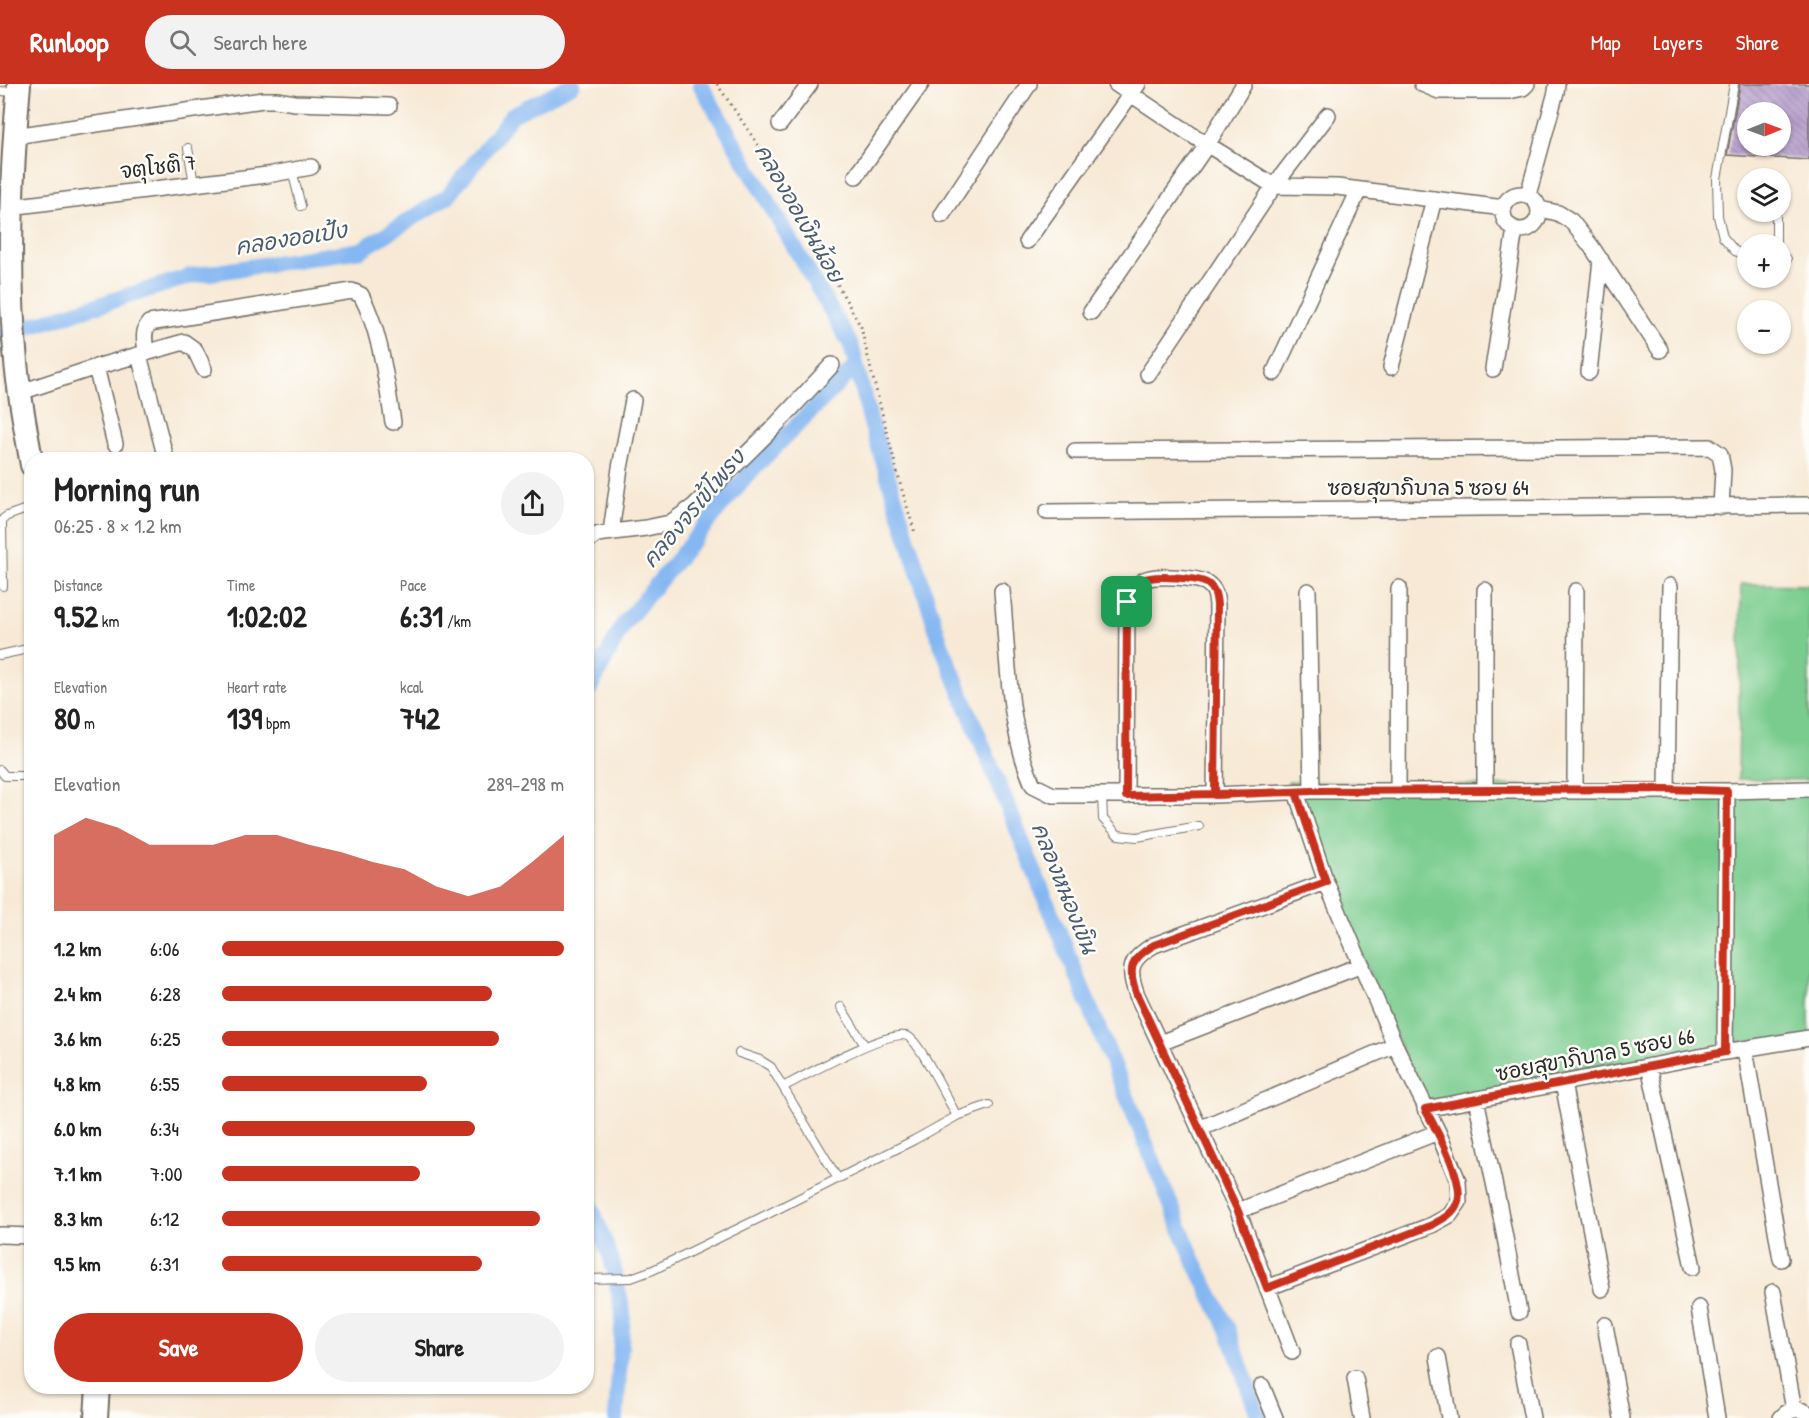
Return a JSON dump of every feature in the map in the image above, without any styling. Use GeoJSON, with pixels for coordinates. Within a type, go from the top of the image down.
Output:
{"type":"FeatureCollection","features":[{"type":"Feature","properties":{"kind":"street"},"geometry":{"type":"LineString","coordinates":[[780,124],[810,84]]}},
{"type":"Feature","properties":{"kind":"street"},"geometry":{"type":"LineString","coordinates":[[856,176],[921,84]]}},
{"type":"Feature","properties":{"kind":"street"},"geometry":{"type":"LineString","coordinates":[[942,215],[1029,84]]}},
{"type":"Feature","properties":{"kind":"street"},"geometry":{"type":"LineString","coordinates":[[1116,84],[1135,89],[1207,144],[1274,186],[1337,187],[1503,208]]}},
{"type":"Feature","properties":{"kind":"street"},"geometry":{"type":"LineString","coordinates":[[1091,312],[1207,144],[1244,84]]}},
{"type":"Feature","properties":{"kind":"street"},"geometry":{"type":"LineString","coordinates":[[1422,84],[1439,91],[1509,91],[1523,88],[1527,84]]}},
{"type":"Feature","properties":{"kind":"street"},"geometry":{"type":"LineString","coordinates":[[1528,195],[1557,84]]}},
{"type":"Feature","properties":{"kind":"street"},"geometry":{"type":"LineString","coordinates":[[12,89],[10,131],[12,300],[16,363],[30,452]]}},
{"type":"Feature","properties":{"kind":"street"},"geometry":{"type":"LineString","coordinates":[[1027,241],[1135,89]]}},
{"type":"Feature","properties":{"kind":"street"},"geometry":{"type":"LineString","coordinates":[[10,131],[263,100],[389,106]]}},
{"type":"Feature","properties":{"kind":"street"},"geometry":{"type":"LineString","coordinates":[[1148,374],[1274,186],[1328,115]]}},
{"type":"Feature","properties":{"kind":"street","name":"จตุโชติ 7"},"geometry":{"type":"LineString","coordinates":[[10,207],[311,167]]}},
{"type":"Feature","properties":{"kind":"street"},"geometry":{"type":"LineString","coordinates":[[1274,373],[1359,190]]}},
{"type":"Feature","properties":{"kind":"street"},"geometry":{"type":"LineString","coordinates":[[1516,195],[1528,195],[1538,203],[1540,209],[1537,222],[1533,227],[1521,231],[1505,221],[1503,208],[1510,198],[1516,195]]}},
{"type":"Feature","properties":{"kind":"street"},"geometry":{"type":"LineString","coordinates":[[1390,367],[1434,199]]}},
{"type":"Feature","properties":{"kind":"street"},"geometry":{"type":"LineString","coordinates":[[1540,209],[1558,213],[1572,221],[1601,260],[1660,350]]}},
{"type":"Feature","properties":{"kind":"street"},"geometry":{"type":"LineString","coordinates":[[1493,369],[1515,229]]}},
{"type":"Feature","properties":{"kind":"street"},"geometry":{"type":"LineString","coordinates":[[1589,372],[1601,260]]}},
{"type":"Feature","properties":{"kind":"street"},"geometry":{"type":"LineString","coordinates":[[164,452],[142,354],[144,334],[149,323],[352,291],[361,295],[381,354],[393,423]]}},
{"type":"Feature","properties":{"kind":"street"},"geometry":{"type":"LineString","coordinates":[[21,392],[184,342],[195,350],[204,369]]}},
{"type":"Feature","properties":{"kind":"street"},"geometry":{"type":"LineString","coordinates":[[594,536],[670,523],[693,507],[773,428],[832,364]]}},
{"type":"Feature","properties":{"kind":"street"},"geometry":{"type":"LineString","coordinates":[[96,368],[115,444]]}},
{"type":"Feature","properties":{"kind":"street"},"geometry":{"type":"LineString","coordinates":[[611,532],[633,400]]}},
{"type":"Feature","properties":{"kind":"street"},"geometry":{"type":"LineString","coordinates":[[1075,450],[1710,447],[1720,454],[1723,470],[1721,507]]}},
{"type":"Feature","properties":{"kind":"street","name":"ซอยสุขาภิบาล 5 ซอย 64"},"geometry":{"type":"LineString","coordinates":[[1047,512],[1809,505]]}},
{"type":"Feature","properties":{"kind":"street"},"geometry":{"type":"LineString","coordinates":[[1126,796],[1127,602],[1133,589],[1145,578],[1166,577],[1199,580],[1206,582],[1215,590],[1217,605],[1215,795]]}},
{"type":"Feature","properties":{"kind":"street"},"geometry":{"type":"LineString","coordinates":[[1667,789],[1670,586]]}},
{"type":"Feature","properties":{"kind":"street"},"geometry":{"type":"LineString","coordinates":[[1398,792],[1399,588]]}},
{"type":"Feature","properties":{"kind":"street"},"geometry":{"type":"LineString","coordinates":[[1485,590],[1485,791]]}},
{"type":"Feature","properties":{"kind":"street"},"geometry":{"type":"LineString","coordinates":[[1002,591],[1019,747],[1033,785],[1053,795],[1215,795],[1312,791],[1809,789]]}},
{"type":"Feature","properties":{"kind":"street"},"geometry":{"type":"LineString","coordinates":[[1308,591],[1312,791]]}},
{"type":"Feature","properties":{"kind":"street"},"geometry":{"type":"LineString","coordinates":[[1575,790],[1576,591]]}},
{"type":"Feature","properties":{"kind":"street"},"geometry":{"type":"LineString","coordinates":[[1725,1052],[1727,791]]}},
{"type":"Feature","properties":{"kind":"street"},"geometry":{"type":"LineString","coordinates":[[1267,1288],[1432,1225],[1450,1215],[1459,1202],[1458,1181],[1438,1132],[1395,1045],[1326,882],[1296,792]]}},
{"type":"Feature","properties":{"kind":"street"},"geometry":{"type":"LineString","coordinates":[[1292,1352],[1238,1211],[1130,977],[1134,962],[1142,952],[1154,945],[1326,882]]}},
{"type":"Feature","properties":{"kind":"street"},"geometry":{"type":"LineString","coordinates":[[1160,1042],[1362,965]]}},
{"type":"Feature","properties":{"kind":"street","name":"ซอยสุขาภิบาล 5 ซอย 66"},"geometry":{"type":"LineString","coordinates":[[1425,1109],[1809,1038]]}},
{"type":"Feature","properties":{"kind":"street"},"geometry":{"type":"LineString","coordinates":[[1199,1129],[1395,1045]]}},
{"type":"Feature","properties":{"kind":"street"},"geometry":{"type":"LineString","coordinates":[[1744,1049],[1782,1259]]}},
{"type":"Feature","properties":{"kind":"street"},"geometry":{"type":"LineString","coordinates":[[1649,1066],[1693,1267]]}},
{"type":"Feature","properties":{"kind":"street"},"geometry":{"type":"LineString","coordinates":[[1563,1083],[1602,1289]]}},
{"type":"Feature","properties":{"kind":"street"},"geometry":{"type":"LineString","coordinates":[[1476,1099],[1519,1312]]}},
{"type":"Feature","properties":{"kind":"street"},"geometry":{"type":"LineString","coordinates":[[1238,1211],[1438,1132]]}},
{"type":"Feature","properties":{"kind":"street"},"geometry":{"type":"LineString","coordinates":[[0,1235],[24,1236]]}},
{"type":"Feature","properties":{"kind":"street"},"geometry":{"type":"LineString","coordinates":[[1773,1292],[1787,1414],[1800,1409],[1809,1414]]}},
{"type":"Feature","properties":{"kind":"street"},"geometry":{"type":"LineString","coordinates":[[1699,1308],[1717,1418]]}},
{"type":"Feature","properties":{"kind":"street"},"geometry":{"type":"LineString","coordinates":[[1605,1325],[1622,1418]]}},
{"type":"Feature","properties":{"kind":"street"},"geometry":{"type":"LineString","coordinates":[[1518,1344],[1532,1418]]}},
{"type":"Feature","properties":{"kind":"street"},"geometry":{"type":"LineString","coordinates":[[1437,1357],[1449,1418]]}},
{"type":"Feature","properties":{"kind":"street"},"geometry":{"type":"LineString","coordinates":[[1355,1378],[1362,1418]]}},
{"type":"Feature","properties":{"kind":"street"},"geometry":{"type":"LineString","coordinates":[[1262,1386],[1275,1418]]}},
{"type":"Feature","properties":{"kind":"street"},"geometry":{"type":"LineString","coordinates":[[96,1418],[98,1394]]}},
{"type":"Feature","properties":{"kind":"lane"},"geometry":{"type":"LineString","coordinates":[[1734,84],[1717,180],[1718,216],[1723,237],[1737,252]]}},
{"type":"Feature","properties":{"kind":"lane"},"geometry":{"type":"LineString","coordinates":[[188,148],[194,184]]}},
{"type":"Feature","properties":{"kind":"lane"},"geometry":{"type":"LineString","coordinates":[[292,170],[301,206]]}},
{"type":"Feature","properties":{"kind":"lane"},"geometry":{"type":"LineString","coordinates":[[3,586],[3,519],[24,510]]}},
{"type":"Feature","properties":{"kind":"lane"},"geometry":{"type":"LineString","coordinates":[[0,655],[24,650]]}},
{"type":"Feature","properties":{"kind":"lane"},"geometry":{"type":"LineString","coordinates":[[0,770],[5,776],[24,776]]}},
{"type":"Feature","properties":{"kind":"lane"},"geometry":{"type":"LineString","coordinates":[[1102,795],[1103,819],[1118,835],[1137,837],[1199,826]]}},
{"type":"Feature","properties":{"kind":"lane"},"geometry":{"type":"LineString","coordinates":[[841,1007],[865,1046]]}},
{"type":"Feature","properties":{"kind":"lane"},"geometry":{"type":"LineString","coordinates":[[783,1087],[865,1046],[894,1035],[904,1034],[919,1049],[957,1116]]}},
{"type":"Feature","properties":{"kind":"lane"},"geometry":{"type":"LineString","coordinates":[[739,1053],[760,1060],[771,1067],[838,1179]]}},
{"type":"Feature","properties":{"kind":"lane"},"geometry":{"type":"LineString","coordinates":[[594,1280],[631,1278],[674,1260],[838,1179],[957,1116],[989,1105]]}},
{"type":"Feature","properties":{"kind":"path"},"geometry":{"type":"LineString","coordinates":[[717,84],[771,164],[861,327],[901,487],[915,533]]}},
{"type":"Feature","properties":{"kind":"green space"},"geometry":{"type":"Polygon","coordinates":[[[1741,584],[1809,585],[1809,780],[1738,779],[1741,584]]]}},
{"type":"Feature","properties":{"kind":"green space"},"geometry":{"type":"Polygon","coordinates":[[[1288,782],[1725,789],[1809,788],[1809,1036],[1425,1105],[1288,782]]]}},
{"type":"Feature","properties":{"kind":"building"},"geometry":{"type":"Polygon","coordinates":[[[1740,84],[1809,84],[1809,160],[1743,156],[1791,156],[1791,102],[1737,102],[1737,156],[1727,155],[1740,84]]]}},
{"type":"Feature","properties":{"kind":"waterway","name":"คลองออเป้ง"},"geometry":{"type":"LineString","coordinates":[[0,336],[191,276],[361,250],[448,196],[512,115],[573,84]]}},
{"type":"Feature","properties":{"kind":"waterway","name":"คลองหนองเขิน"},"geometry":{"type":"LineString","coordinates":[[700,84],[851,345],[871,423],[941,644],[1194,1261],[1227,1327],[1259,1418]]}},
{"type":"Feature","properties":{"kind":"waterway","name":"คลองจรเข้โพรง"},"geometry":{"type":"LineString","coordinates":[[594,681],[623,625],[748,474],[856,366]]}},
{"type":"Feature","properties":{"kind":"waterway","name":"คลองจรเข้โพรง"},"geometry":{"type":"LineString","coordinates":[[594,1214],[612,1261],[623,1313],[616,1418]]}},
{"type":"Feature","properties":{"kind":"route"},"geometry":{"type":"LineString","coordinates":[[1127,602],[1126,796],[1215,795],[1296,792],[1326,882],[1154,945],[1142,952],[1134,962],[1130,977],[1238,1211],[1267,1288],[1432,1225],[1450,1215],[1459,1202],[1458,1181],[1438,1132],[1425,1109],[1725,1052],[1727,791],[1667,789],[1312,791],[1215,795],[1217,605],[1215,590],[1206,582],[1199,580],[1145,578],[1133,589],[1127,602]]}},
{"type":"Feature","properties":{"kind":"water label","name":"คลองออเงินน้อย"},"geometry":{"type":"Point","coordinates":[800,213]}}]}
